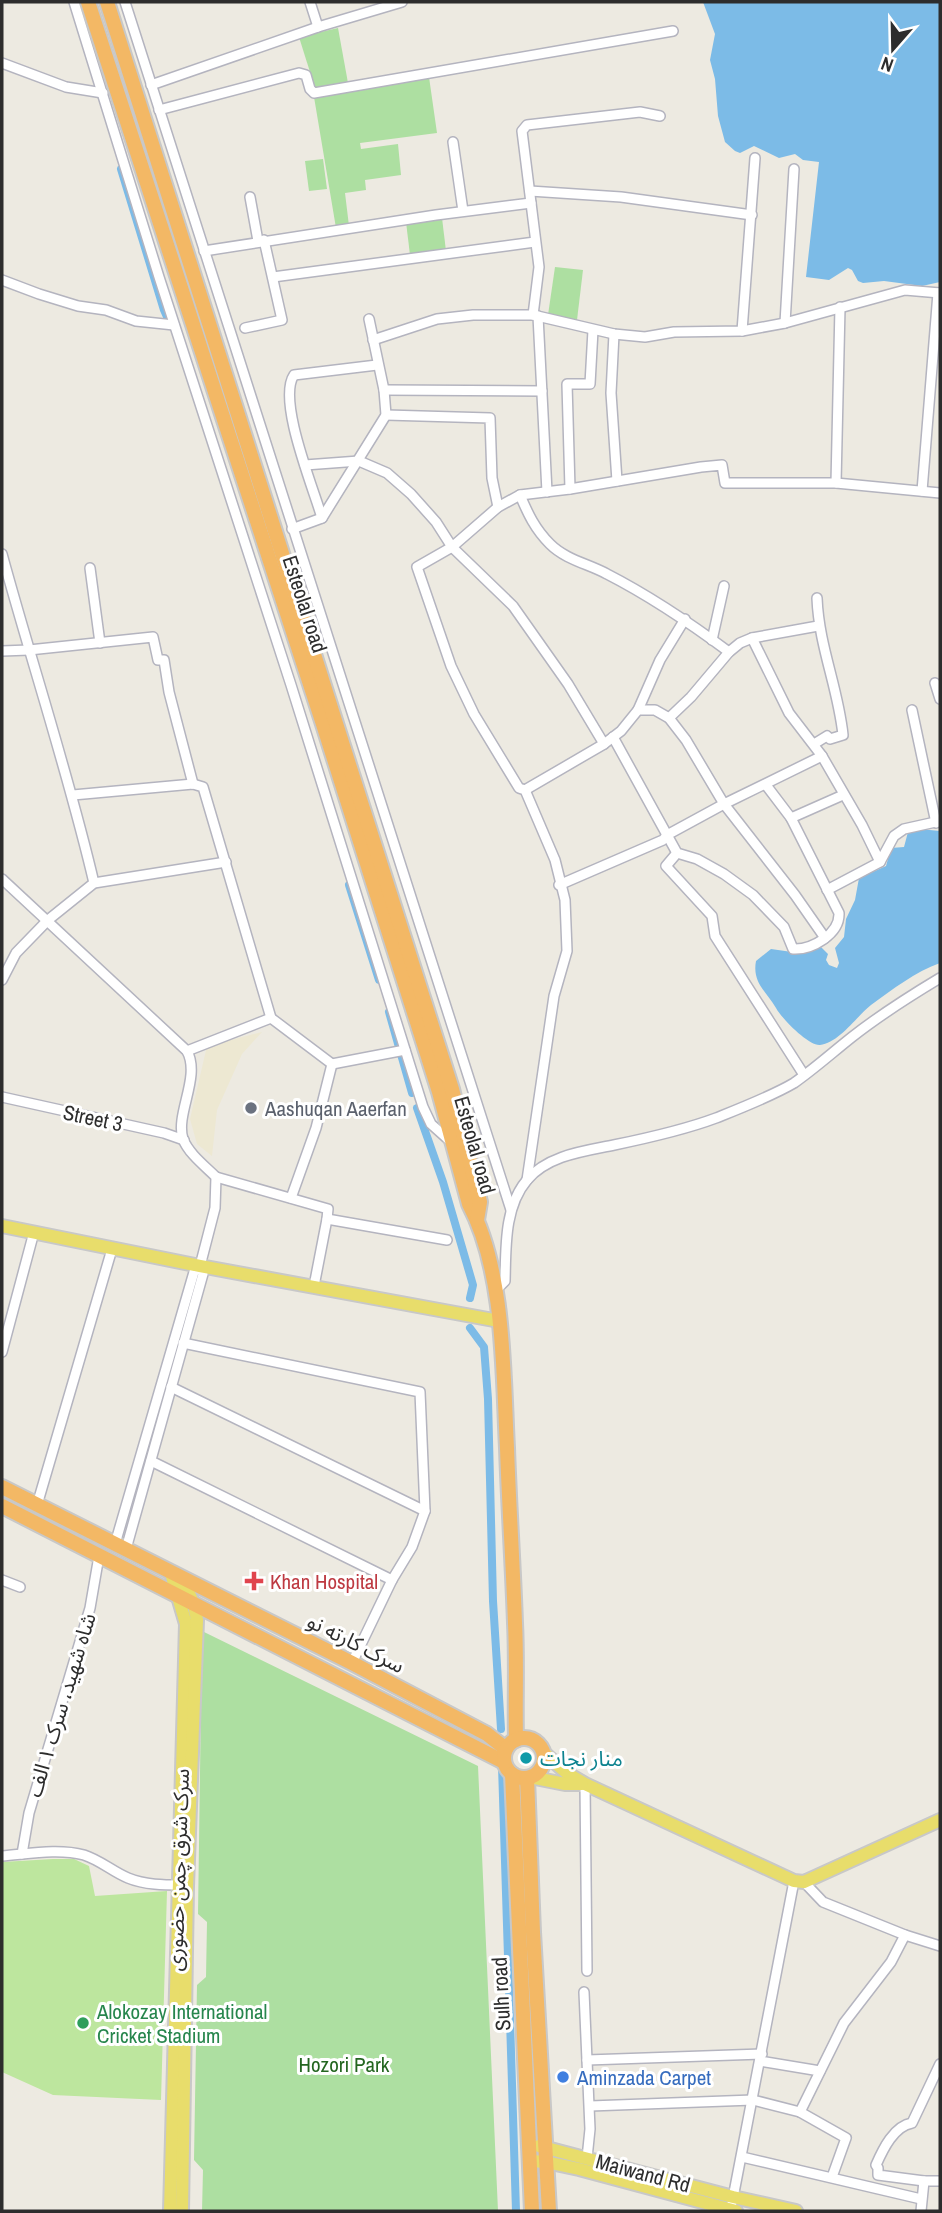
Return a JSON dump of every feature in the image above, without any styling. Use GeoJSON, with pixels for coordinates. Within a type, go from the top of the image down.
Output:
{"type":"FeatureCollection","features":[{"type":"Feature","properties":{"kind":"highway","name":"Esteolal road"},"geometry":{"type":"LineString","coordinates":[[88,2],[216,375],[364,835],[452,1088],[480,1202],[477,1220]]}},
{"type":"Feature","properties":{"kind":"highway","name":"Esteolal road"},"geometry":{"type":"LineString","coordinates":[[107,2],[197,281],[216,375]]}},
{"type":"Feature","properties":{"kind":"highway","name":"Esteolal road"},"geometry":{"type":"LineString","coordinates":[[364,835],[496,1290],[515,1625],[513,1753]]}},
{"type":"Feature","properties":{"kind":"highway","name":"سرک کارته نو"},"geometry":{"type":"LineString","coordinates":[[2,1488],[352,1663],[487,1734],[513,1753]]}},
{"type":"Feature","properties":{"kind":"highway","name":"سرک کارته نو"},"geometry":{"type":"LineString","coordinates":[[2,1506],[194,1605],[513,1753]]}},
{"type":"Feature","properties":{"kind":"highway"},"geometry":{"type":"LineString","coordinates":[[540,1746],[543,1752],[541,1770],[529,1778],[513,1753],[540,1746]]}},
{"type":"Feature","properties":{"kind":"highway","name":"Sulh road"},"geometry":{"type":"LineString","coordinates":[[513,1753],[532,2211]]}},
{"type":"Feature","properties":{"kind":"highway","name":"Sulh road"},"geometry":{"type":"LineString","coordinates":[[529,1778],[533,1932],[548,2211]]}},
{"type":"Feature","properties":{"kind":"main road"},"geometry":{"type":"LineString","coordinates":[[2,1226],[200,1266],[499,1321]]}},
{"type":"Feature","properties":{"kind":"main road"},"geometry":{"type":"LineString","coordinates":[[177,1576],[194,1605]]}},
{"type":"Feature","properties":{"kind":"main road","name":"سرک شرق چمن حضوری"},"geometry":{"type":"LineString","coordinates":[[177,1576],[177,1596],[186,1624],[182,2211]]}},
{"type":"Feature","properties":{"kind":"main road","name":"سرک شرق چمن حضوری"},"geometry":{"type":"LineString","coordinates":[[170,2211],[197,1620],[194,1605]]}},
{"type":"Feature","properties":{"kind":"main road"},"geometry":{"type":"LineString","coordinates":[[543,1752],[585,1784],[799,1882],[940,1820]]}},
{"type":"Feature","properties":{"kind":"main road"},"geometry":{"type":"LineString","coordinates":[[529,1778],[565,1784],[585,1784]]}},
{"type":"Feature","properties":{"kind":"main road","name":"Maiwand Rd"},"geometry":{"type":"LineString","coordinates":[[530,2145],[546,2154],[732,2207],[796,2211]]}},
{"type":"Feature","properties":{"kind":"main road","name":"Maiwand Rd"},"geometry":{"type":"LineString","coordinates":[[530,2161],[546,2154],[587,2158],[732,2207]]}},
{"type":"Feature","properties":{"kind":"street"},"geometry":{"type":"LineString","coordinates":[[74,2],[99,92],[295,695],[426,1117],[454,1145]]}},
{"type":"Feature","properties":{"kind":"street"},"geometry":{"type":"LineString","coordinates":[[125,2],[511,1210]]}},
{"type":"Feature","properties":{"kind":"street"},"geometry":{"type":"LineString","coordinates":[[310,2],[318,27]]}},
{"type":"Feature","properties":{"kind":"street"},"geometry":{"type":"LineString","coordinates":[[151,85],[318,27],[402,2]]}},
{"type":"Feature","properties":{"kind":"street"},"geometry":{"type":"LineString","coordinates":[[159,110],[299,73],[306,75],[314,93],[673,31]]}},
{"type":"Feature","properties":{"kind":"street"},"geometry":{"type":"LineString","coordinates":[[2,63],[66,87],[99,92]]}},
{"type":"Feature","properties":{"kind":"street"},"geometry":{"type":"LineString","coordinates":[[547,492],[536,316],[539,267],[522,131],[527,125],[640,112],[660,116]]}},
{"type":"Feature","properties":{"kind":"street"},"geometry":{"type":"LineString","coordinates":[[453,142],[463,212]]}},
{"type":"Feature","properties":{"kind":"street"},"geometry":{"type":"LineString","coordinates":[[743,331],[755,158]]}},
{"type":"Feature","properties":{"kind":"street"},"geometry":{"type":"LineString","coordinates":[[785,323],[794,169]]}},
{"type":"Feature","properties":{"kind":"street"},"geometry":{"type":"LineString","coordinates":[[530,191],[621,197],[752,215]]}},
{"type":"Feature","properties":{"kind":"street"},"geometry":{"type":"LineString","coordinates":[[245,328],[282,320],[273,277],[250,197]]}},
{"type":"Feature","properties":{"kind":"street"},"geometry":{"type":"LineString","coordinates":[[204,251],[531,203]]}},
{"type":"Feature","properties":{"kind":"street"},"geometry":{"type":"LineString","coordinates":[[273,277],[535,242]]}},
{"type":"Feature","properties":{"kind":"street"},"geometry":{"type":"LineString","coordinates":[[2,281],[70,304],[106,310],[136,321],[174,325]]}},
{"type":"Feature","properties":{"kind":"street"},"geometry":{"type":"LineString","coordinates":[[373,340],[437,319],[473,315],[536,316],[593,330],[645,337],[674,332],[743,331],[785,323],[905,290],[939,293],[922,491]]}},
{"type":"Feature","properties":{"kind":"street"},"geometry":{"type":"LineString","coordinates":[[836,483],[840,307]]}},
{"type":"Feature","properties":{"kind":"street"},"geometry":{"type":"LineString","coordinates":[[292,528],[322,518],[386,415],[384,390],[369,319]]}},
{"type":"Feature","properties":{"kind":"street"},"geometry":{"type":"LineString","coordinates":[[570,489],[567,384],[590,384],[593,330]]}},
{"type":"Feature","properties":{"kind":"street"},"geometry":{"type":"LineString","coordinates":[[614,334],[611,393],[617,481]]}},
{"type":"Feature","properties":{"kind":"street"},"geometry":{"type":"LineString","coordinates":[[322,518],[288,397],[290,381],[294,375],[377,365]]}},
{"type":"Feature","properties":{"kind":"street"},"geometry":{"type":"LineString","coordinates":[[384,390],[542,391]]}},
{"type":"Feature","properties":{"kind":"street"},"geometry":{"type":"LineString","coordinates":[[386,415],[490,418],[492,478],[498,507]]}},
{"type":"Feature","properties":{"kind":"street"},"geometry":{"type":"LineString","coordinates":[[305,465],[359,461],[387,473],[411,494],[436,522],[452,547],[513,606],[568,684],[604,744]]}},
{"type":"Feature","properties":{"kind":"street"},"geometry":{"type":"LineString","coordinates":[[496,1290],[505,1281],[511,1210],[527,1180],[554,996],[567,951],[565,900],[559,885],[555,860],[525,790],[519,788],[512,778],[474,714],[451,666],[417,567],[452,547],[498,507],[520,495],[701,467],[722,465],[725,483],[836,483],[940,493]]}},
{"type":"Feature","properties":{"kind":"street"},"geometry":{"type":"LineString","coordinates":[[520,495],[531,522],[552,547],[577,562],[604,572],[685,620],[729,652]]}},
{"type":"Feature","properties":{"kind":"street"},"geometry":{"type":"LineString","coordinates":[[2,554],[4,571],[73,795],[94,883]]}},
{"type":"Feature","properties":{"kind":"street"},"geometry":{"type":"LineString","coordinates":[[90,568],[100,643]]}},
{"type":"Feature","properties":{"kind":"street"},"geometry":{"type":"LineString","coordinates":[[712,640],[724,586]]}},
{"type":"Feature","properties":{"kind":"street"},"geometry":{"type":"LineString","coordinates":[[814,744],[827,736],[830,739],[844,734],[818,626],[817,598]]}},
{"type":"Feature","properties":{"kind":"street"},"geometry":{"type":"LineString","coordinates":[[525,790],[604,744],[621,731],[638,709],[660,660],[685,620]]}},
{"type":"Feature","properties":{"kind":"street"},"geometry":{"type":"LineString","coordinates":[[669,718],[740,643],[752,638],[818,626]]}},
{"type":"Feature","properties":{"kind":"street"},"geometry":{"type":"LineString","coordinates":[[2,651],[154,638],[158,660],[164,660],[169,692],[192,784]]}},
{"type":"Feature","properties":{"kind":"street"},"geometry":{"type":"LineString","coordinates":[[752,638],[789,713],[822,756],[880,862]]}},
{"type":"Feature","properties":{"kind":"street"},"geometry":{"type":"LineString","coordinates":[[935,683],[940,699]]}},
{"type":"Feature","properties":{"kind":"street"},"geometry":{"type":"LineString","coordinates":[[638,709],[655,710],[669,718],[701,762],[724,804],[825,938]]}},
{"type":"Feature","properties":{"kind":"street"},"geometry":{"type":"LineString","coordinates":[[827,890],[880,862],[894,836],[904,829],[938,822],[912,710]]}},
{"type":"Feature","properties":{"kind":"street"},"geometry":{"type":"LineString","coordinates":[[613,737],[677,853],[697,859],[753,895],[784,927],[793,949],[802,949],[825,938],[836,929],[839,913],[791,818],[766,785]]}},
{"type":"Feature","properties":{"kind":"street"},"geometry":{"type":"LineString","coordinates":[[559,885],[663,840],[667,835],[724,804],[822,756]]}},
{"type":"Feature","properties":{"kind":"street"},"geometry":{"type":"LineString","coordinates":[[73,795],[192,784],[204,788],[271,1018],[332,1065],[404,1050]]}},
{"type":"Feature","properties":{"kind":"street"},"geometry":{"type":"LineString","coordinates":[[791,818],[843,794]]}},
{"type":"Feature","properties":{"kind":"street"},"geometry":{"type":"LineString","coordinates":[[677,853],[666,866],[712,916],[715,936],[804,1075]]}},
{"type":"Feature","properties":{"kind":"street"},"geometry":{"type":"LineString","coordinates":[[2,976],[16,953],[48,920],[94,883],[226,862]]}},
{"type":"Feature","properties":{"kind":"street"},"geometry":{"type":"LineString","coordinates":[[2,879],[187,1051],[191,1067],[183,1124],[184,1140],[216,1177],[328,1209],[314,1286]]}},
{"type":"Feature","properties":{"kind":"street"},"geometry":{"type":"LineString","coordinates":[[527,1180],[552,1162],[580,1151],[653,1136],[716,1118],[780,1089],[804,1075],[864,1027],[910,995],[940,978]]}},
{"type":"Feature","properties":{"kind":"street"},"geometry":{"type":"LineString","coordinates":[[187,1051],[271,1018]]}},
{"type":"Feature","properties":{"kind":"street"},"geometry":{"type":"LineString","coordinates":[[290,1198],[316,1128],[332,1065]]}},
{"type":"Feature","properties":{"kind":"street","name":"Street 3"},"geometry":{"type":"LineString","coordinates":[[2,1097],[164,1133],[184,1140]]}},
{"type":"Feature","properties":{"kind":"street"},"geometry":{"type":"LineString","coordinates":[[121,1546],[194,1272],[200,1266],[215,1208],[216,1177]]}},
{"type":"Feature","properties":{"kind":"street"},"geometry":{"type":"LineString","coordinates":[[327,1219],[447,1240]]}},
{"type":"Feature","properties":{"kind":"street"},"geometry":{"type":"LineString","coordinates":[[2,1352],[34,1232]]}},
{"type":"Feature","properties":{"kind":"street"},"geometry":{"type":"LineString","coordinates":[[37,1505],[112,1249]]}},
{"type":"Feature","properties":{"kind":"street"},"geometry":{"type":"LineString","coordinates":[[121,1546],[151,1461],[172,1387],[203,1274],[200,1266]]}},
{"type":"Feature","properties":{"kind":"street"},"geometry":{"type":"LineString","coordinates":[[183,1343],[420,1392],[425,1511],[412,1546],[392,1580],[352,1663]]}},
{"type":"Feature","properties":{"kind":"street"},"geometry":{"type":"LineString","coordinates":[[172,1387],[425,1511]]}},
{"type":"Feature","properties":{"kind":"street"},"geometry":{"type":"LineString","coordinates":[[151,1461],[392,1580]]}},
{"type":"Feature","properties":{"kind":"street","name":"شاه شهید، سرک ۱ الف"},"geometry":{"type":"LineString","coordinates":[[22,1854],[29,1813],[90,1608],[99,1556]]}},
{"type":"Feature","properties":{"kind":"street"},"geometry":{"type":"LineString","coordinates":[[2,1580],[20,1587]]}},
{"type":"Feature","properties":{"kind":"street"},"geometry":{"type":"LineString","coordinates":[[585,1784],[587,1971]]}},
{"type":"Feature","properties":{"kind":"street"},"geometry":{"type":"LineString","coordinates":[[2,1856],[58,1853],[86,1856],[128,1878],[149,1884],[183,1885]]}},
{"type":"Feature","properties":{"kind":"street"},"geometry":{"type":"LineString","coordinates":[[732,2207],[799,1882],[823,1902],[905,1936],[940,1946]]}},
{"type":"Feature","properties":{"kind":"street"},"geometry":{"type":"LineString","coordinates":[[800,2112],[844,2023],[891,1962],[905,1936]]}},
{"type":"Feature","properties":{"kind":"street"},"geometry":{"type":"LineString","coordinates":[[584,1992],[590,2106],[587,2158]]}},
{"type":"Feature","properties":{"kind":"street"},"geometry":{"type":"LineString","coordinates":[[587,2060],[761,2058],[820,2071]]}},
{"type":"Feature","properties":{"kind":"street"},"geometry":{"type":"LineString","coordinates":[[940,2064],[912,2123],[903,2124],[883,2149],[876,2165],[878,2175],[940,2181]]}},
{"type":"Feature","properties":{"kind":"street"},"geometry":{"type":"LineString","coordinates":[[590,2106],[753,2100],[800,2112],[846,2138],[832,2177]]}},
{"type":"Feature","properties":{"kind":"street"},"geometry":{"type":"LineString","coordinates":[[742,2157],[921,2199]]}},
{"type":"Feature","properties":{"kind":"street"},"geometry":{"type":"LineString","coordinates":[[921,2211],[924,2181]]}},
{"type":"Feature","properties":{"kind":"shaded area"},"geometry":{"type":"Polygon","coordinates":[[[262,1032],[242,1054],[217,1110],[212,1156],[197,1144],[190,1119],[207,1046],[262,1032]]]}},
{"type":"Feature","properties":{"kind":"green space"},"geometry":{"type":"Polygon","coordinates":[[[338,28],[348,83],[315,88],[299,37],[338,28]]]}},
{"type":"Feature","properties":{"kind":"green space"},"geometry":{"type":"Polygon","coordinates":[[[429,77],[437,133],[360,143],[361,149],[398,144],[401,175],[365,180],[366,190],[345,193],[349,226],[336,228],[314,97],[429,77]]]}},
{"type":"Feature","properties":{"kind":"green space"},"geometry":{"type":"Polygon","coordinates":[[[323,159],[327,189],[309,191],[305,161],[323,159]]]}},
{"type":"Feature","properties":{"kind":"green space"},"geometry":{"type":"Polygon","coordinates":[[[442,218],[446,251],[410,255],[406,222],[442,218]]]}},
{"type":"Feature","properties":{"kind":"green space"},"geometry":{"type":"Polygon","coordinates":[[[555,267],[583,270],[577,320],[548,315],[555,267]]]}},
{"type":"Feature","properties":{"kind":"green space","name":"Hozori Park"},"geometry":{"type":"Polygon","coordinates":[[[202,1631],[478,1766],[498,2211],[202,2211],[203,2170],[194,2160],[197,1985],[206,1977],[207,1922],[198,1914],[202,1631]]]}},
{"type":"Feature","properties":{"kind":"green space","name":"Alokozay International Cricket Stadium"},"geometry":{"type":"Polygon","coordinates":[[[74,1859],[89,1866],[95,1896],[167,1891],[161,2100],[53,2095],[2,2072],[2,1862],[74,1859]]]}},
{"type":"Feature","properties":{"kind":"water"},"geometry":{"type":"Polygon","coordinates":[[[703,2],[940,2],[940,282],[922,286],[884,281],[863,283],[858,281],[848,268],[829,280],[806,277],[819,162],[803,160],[795,154],[779,158],[754,146],[740,153],[725,142],[718,116],[715,79],[710,60],[715,34],[703,2]]]}},
{"type":"Feature","properties":{"kind":"water"},"geometry":{"type":"Polygon","coordinates":[[[919,829],[940,831],[940,963],[913,976],[871,1005],[834,1039],[820,1045],[809,1041],[779,1013],[761,986],[756,975],[756,961],[771,949],[799,953],[821,947],[828,954],[826,960],[829,965],[837,968],[839,963],[835,948],[844,937],[846,919],[855,900],[859,878],[886,866],[891,848],[904,847],[908,832],[919,829]]]}},
{"type":"Feature","properties":{"kind":"waterway"},"geometry":{"type":"LineString","coordinates":[[121,169],[171,326]]}},
{"type":"Feature","properties":{"kind":"waterway"},"geometry":{"type":"LineString","coordinates":[[349,885],[379,980]]}},
{"type":"Feature","properties":{"kind":"waterway"},"geometry":{"type":"LineString","coordinates":[[389,1012],[412,1093]]}},
{"type":"Feature","properties":{"kind":"waterway"},"geometry":{"type":"LineString","coordinates":[[417,1108],[443,1182],[473,1285],[470,1298]]}},
{"type":"Feature","properties":{"kind":"waterway"},"geometry":{"type":"LineString","coordinates":[[470,1328],[484,1347],[488,1399],[493,1601],[501,1729]]}},
{"type":"Feature","properties":{"kind":"waterway"},"geometry":{"type":"LineString","coordinates":[[502,1766],[516,2211]]}},
{"type":"Feature","properties":{"kind":"place","name":"Aashuqan Aaerfan"},"geometry":{"type":"Point","coordinates":[251,1108]}},
{"type":"Feature","properties":{"kind":"place","name":"Khan Hospital"},"geometry":{"type":"Point","coordinates":[254,1581]}},
{"type":"Feature","properties":{"kind":"place","name":"منار نجات"},"geometry":{"type":"Point","coordinates":[526,1758]}},
{"type":"Feature","properties":{"kind":"place","name":"Alokozay International Cricket Stadium"},"geometry":{"type":"Point","coordinates":[83,2023]}},
{"type":"Feature","properties":{"kind":"place","name":"Aminzada Carpet"},"geometry":{"type":"Point","coordinates":[563,2077]}}]}
